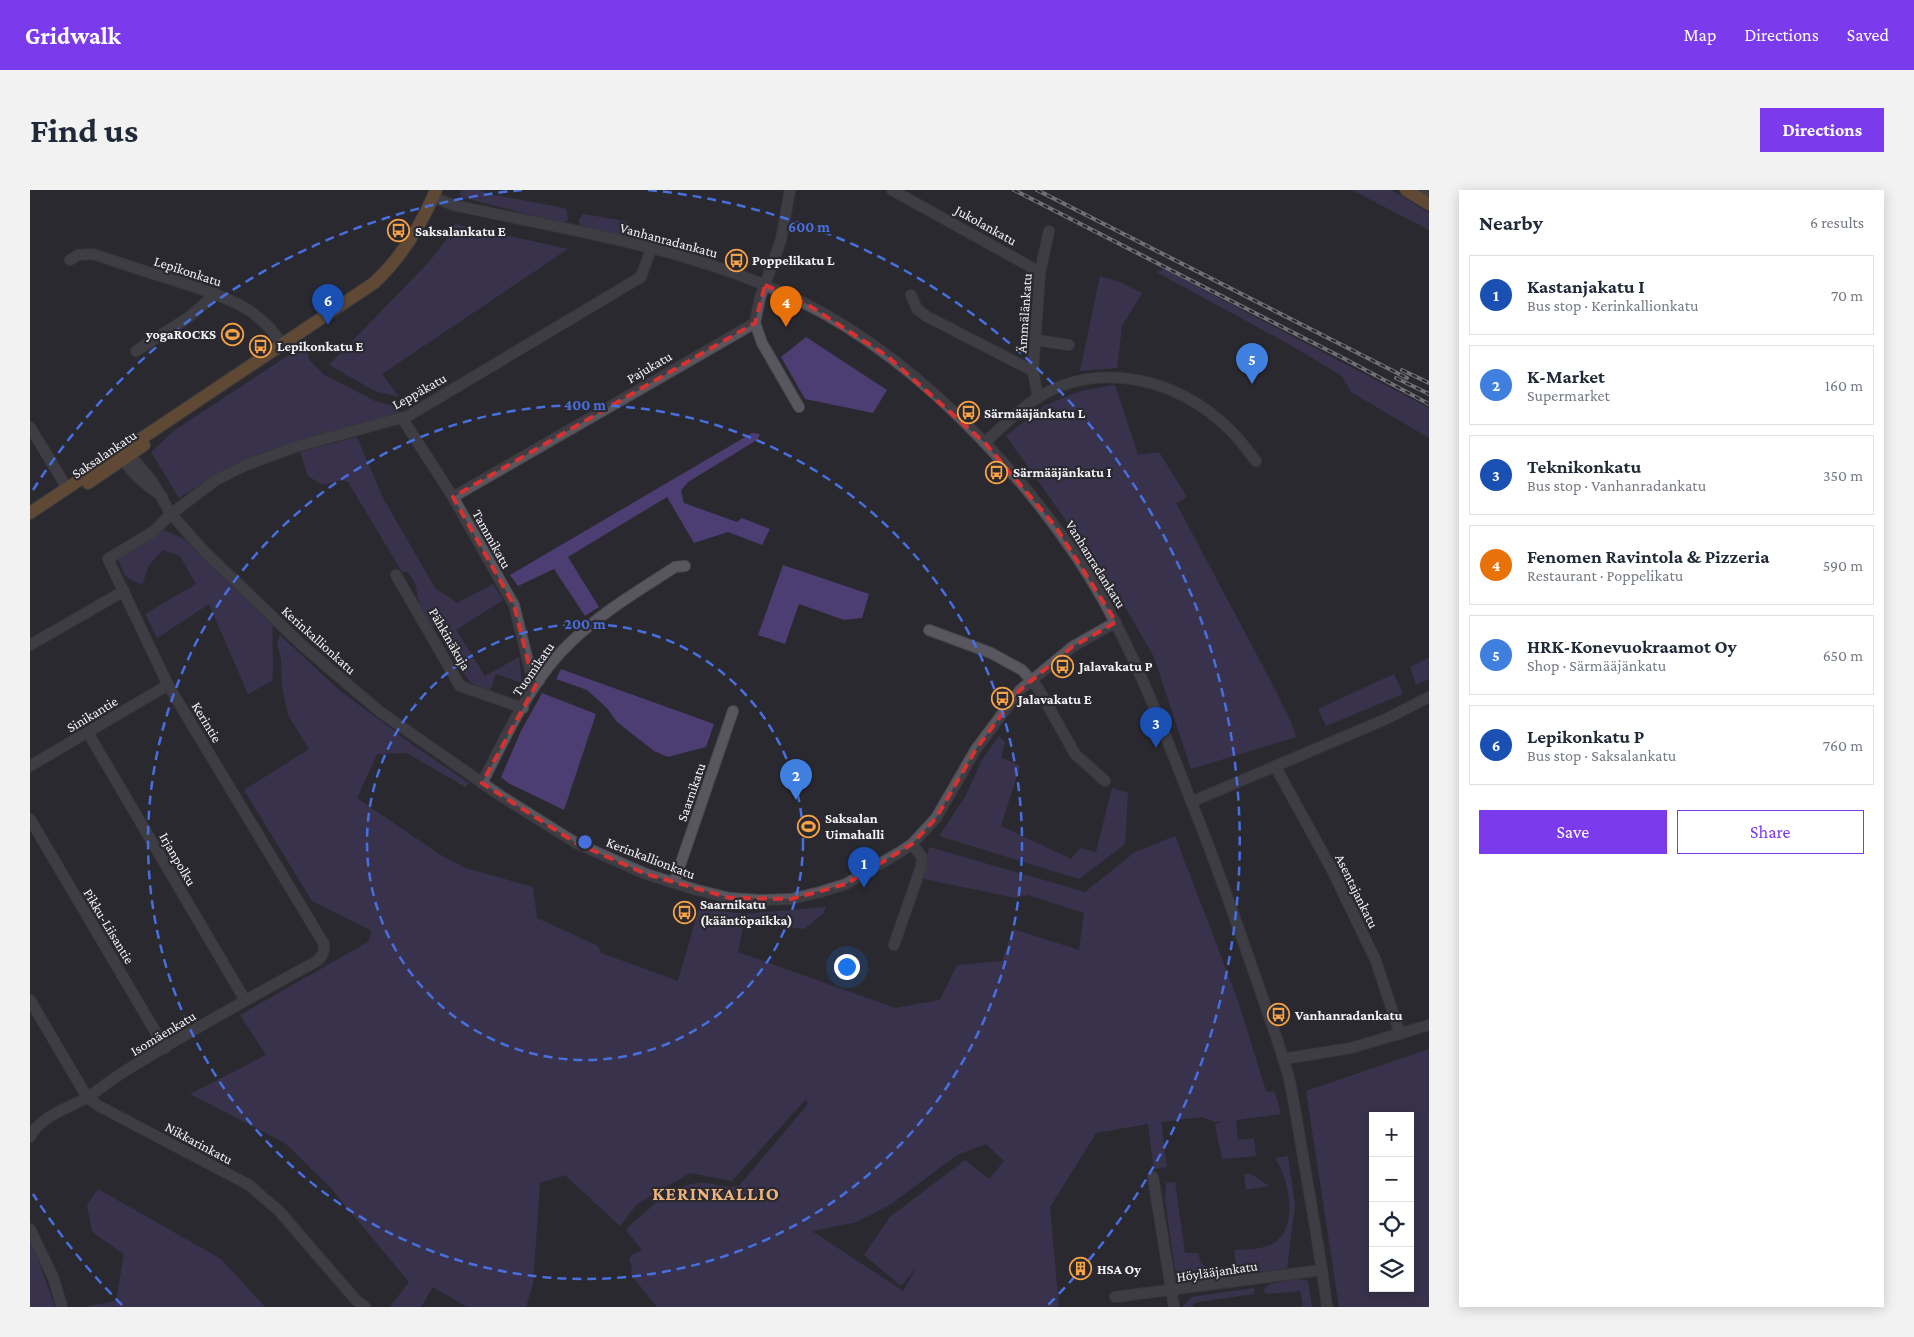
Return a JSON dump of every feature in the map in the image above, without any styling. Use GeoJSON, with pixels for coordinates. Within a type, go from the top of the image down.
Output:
{"type":"FeatureCollection","features":[{"type":"Feature","properties":{"kind":"main road"},"geometry":{"type":"LineString","coordinates":[[1406,190],[1425,196]]}},
{"type":"Feature","properties":{"kind":"main road","name":"Saksalankatu"},"geometry":{"type":"LineString","coordinates":[[30,514],[65,498],[188,409],[374,284],[390,268],[410,242],[434,193]]}},
{"type":"Feature","properties":{"kind":"main road","name":"Saksalankatu"},"geometry":{"type":"LineString","coordinates":[[30,514],[67,488],[125,455]]}},
{"type":"Feature","properties":{"kind":"street"},"geometry":{"type":"LineString","coordinates":[[790,190],[782,240],[756,310],[755,323],[762,343],[799,407]]}},
{"type":"Feature","properties":{"kind":"street","name":"Jukolankatu"},"geometry":{"type":"LineString","coordinates":[[892,190],[1040,272]]}},
{"type":"Feature","properties":{"kind":"street","name":"Vanhanradankatu"},"geometry":{"type":"LineString","coordinates":[[434,193],[453,205],[651,248],[712,265],[765,285],[805,303],[887,356],[985,443],[1055,526],[1088,574],[1116,622],[1146,686],[1226,889],[1289,1082],[1327,1307]]}},
{"type":"Feature","properties":{"kind":"street","name":"Ämmälänkatu"},"geometry":{"type":"LineString","coordinates":[[1038,398],[1034,371],[1040,272],[1049,231]]}},
{"type":"Feature","properties":{"kind":"street","name":"Leppäkatu"},"geometry":{"type":"LineString","coordinates":[[171,514],[216,480],[246,464],[312,442],[402,418],[642,277],[651,248]]}},
{"type":"Feature","properties":{"kind":"street","name":"Lepikonkatu"},"geometry":{"type":"LineString","coordinates":[[70,260],[78,255],[93,254],[216,294],[244,306],[258,316],[276,334],[282,345]]}},
{"type":"Feature","properties":{"kind":"street"},"geometry":{"type":"LineString","coordinates":[[136,351],[189,317],[216,294]]}},
{"type":"Feature","properties":{"kind":"street"},"geometry":{"type":"LineString","coordinates":[[911,295],[917,309],[926,316],[1034,371]]}},
{"type":"Feature","properties":{"kind":"street","name":"Pajukatu"},"geometry":{"type":"LineString","coordinates":[[453,497],[755,323]]}},
{"type":"Feature","properties":{"kind":"street"},"geometry":{"type":"LineString","coordinates":[[1036,340],[1069,345]]}},
{"type":"Feature","properties":{"kind":"street"},"geometry":{"type":"LineString","coordinates":[[985,443],[1038,398],[1088,378],[1110,376],[1142,380],[1174,391],[1201,406],[1229,428],[1256,461]]}},
{"type":"Feature","properties":{"kind":"street","name":"Tammikatu"},"geometry":{"type":"LineString","coordinates":[[402,418],[453,497],[514,606],[531,673],[538,681]]}},
{"type":"Feature","properties":{"kind":"street"},"geometry":{"type":"LineString","coordinates":[[30,427],[67,488]]}},
{"type":"Feature","properties":{"kind":"street","name":"Kerinkallionkatu"},"geometry":{"type":"LineString","coordinates":[[125,455],[146,485],[162,496],[171,514],[204,551],[303,646],[379,711],[482,783],[576,843],[646,874],[730,898],[759,900],[791,899],[846,884],[912,844],[936,818],[976,749],[1020,690],[1072,647],[1116,622]]}},
{"type":"Feature","properties":{"kind":"street","name":"Kerintie"},"geometry":{"type":"LineString","coordinates":[[171,514],[154,531],[108,559],[168,685],[324,944],[323,954],[317,961]]}},
{"type":"Feature","properties":{"kind":"street","name":"Tuomikatu"},"geometry":{"type":"LineString","coordinates":[[482,783],[538,681],[570,642],[607,612],[676,567],[685,566]]}},
{"type":"Feature","properties":{"kind":"street","name":"Pähkinäkuja"},"geometry":{"type":"LineString","coordinates":[[396,575],[460,686],[523,708]]}},
{"type":"Feature","properties":{"kind":"street"},"geometry":{"type":"LineString","coordinates":[[30,646],[124,591]]}},
{"type":"Feature","properties":{"kind":"street"},"geometry":{"type":"LineString","coordinates":[[929,630],[999,656],[1015,665],[1031,680],[1076,754],[1105,781]]}},
{"type":"Feature","properties":{"kind":"street","name":"Sinikantie"},"geometry":{"type":"LineString","coordinates":[[30,766],[168,685]]}},
{"type":"Feature","properties":{"kind":"street"},"geometry":{"type":"LineString","coordinates":[[1191,802],[1386,719],[1429,697]]}},
{"type":"Feature","properties":{"kind":"street","name":"Saarnikatu"},"geometry":{"type":"LineString","coordinates":[[674,883],[733,711]]}},
{"type":"Feature","properties":{"kind":"street","name":"Irjanpolku"},"geometry":{"type":"LineString","coordinates":[[88,733],[245,1000]]}},
{"type":"Feature","properties":{"kind":"street","name":"Asentajankatu"},"geometry":{"type":"LineString","coordinates":[[1275,766],[1331,868],[1376,961],[1400,1034]]}},
{"type":"Feature","properties":{"kind":"street","name":"Pikku-Liisantie"},"geometry":{"type":"LineString","coordinates":[[30,819],[165,1048]]}},
{"type":"Feature","properties":{"kind":"street"},"geometry":{"type":"LineString","coordinates":[[894,945],[921,867],[922,857],[912,844]]}},
{"type":"Feature","properties":{"kind":"street","name":"Isomäenkatu"},"geometry":{"type":"LineString","coordinates":[[30,1137],[48,1118],[88,1097],[245,1000],[317,961]]}},
{"type":"Feature","properties":{"kind":"street","name":"Nikkarinkatu"},"geometry":{"type":"LineString","coordinates":[[30,1000],[88,1097],[99,1106],[249,1185],[279,1211],[356,1300],[365,1307]]}},
{"type":"Feature","properties":{"kind":"street"},"geometry":{"type":"LineString","coordinates":[[1283,1060],[1351,1048],[1429,1025]]}},
{"type":"Feature","properties":{"kind":"street"},"geometry":{"type":"LineString","coordinates":[[1153,1177],[1174,1307]]}},
{"type":"Feature","properties":{"kind":"street"},"geometry":{"type":"LineString","coordinates":[[30,1228],[52,1277],[62,1307]]}},
{"type":"Feature","properties":{"kind":"street","name":"Höylääjankatu"},"geometry":{"type":"LineString","coordinates":[[1115,1297],[1322,1270]]}},
{"type":"Feature","properties":{"kind":"highlighted area"},"geometry":{"type":"Polygon","coordinates":[[[765,285],[805,303],[887,356],[985,443],[1055,526],[1116,622],[1072,647],[1020,690],[976,749],[936,818],[912,844],[846,884],[791,899],[730,898],[646,874],[576,843],[482,783],[537,683],[531,673],[514,605],[453,497],[755,323],[765,285]]]}},
{"type":"Feature","properties":{"kind":"shaded area"},"geometry":{"type":"Polygon","coordinates":[[[461,190],[479,190],[489,194],[564,208],[567,211],[568,220],[563,223],[464,198],[460,195],[461,190]]]}},
{"type":"Feature","properties":{"kind":"shaded area"},"geometry":{"type":"Polygon","coordinates":[[[1352,190],[1392,190],[1429,213],[1429,230],[1352,190]]]}},
{"type":"Feature","properties":{"kind":"shaded area"},"geometry":{"type":"Polygon","coordinates":[[[583,214],[625,221],[630,224],[632,235],[627,238],[580,227],[579,219],[583,214]]]}},
{"type":"Feature","properties":{"kind":"shaded area"},"geometry":{"type":"Polygon","coordinates":[[[455,224],[568,249],[382,374],[399,397],[375,391],[329,365],[429,262],[449,236],[455,224]]]}},
{"type":"Feature","properties":{"kind":"shaded area"},"geometry":{"type":"Polygon","coordinates":[[[1164,269],[1429,408],[1429,438],[1351,392],[1342,376],[1294,347],[1156,272],[1164,269]]]}},
{"type":"Feature","properties":{"kind":"shaded area"},"geometry":{"type":"Polygon","coordinates":[[[1100,276],[1117,281],[1142,293],[1122,326],[1117,368],[1080,371],[1100,276]]]}},
{"type":"Feature","properties":{"kind":"shaded area"},"geometry":{"type":"Polygon","coordinates":[[[806,337],[887,390],[873,413],[805,399],[781,357],[806,337]]]}},
{"type":"Feature","properties":{"kind":"shaded area"},"geometry":{"type":"Polygon","coordinates":[[[304,345],[310,361],[324,375],[377,402],[391,405],[400,412],[263,452],[228,467],[179,498],[151,452],[175,430],[304,345]]]}},
{"type":"Feature","properties":{"kind":"shaded area"},"geometry":{"type":"Polygon","coordinates":[[[1115,385],[1138,455],[1159,452],[1187,497],[1176,503],[1277,693],[1296,737],[1191,769],[1154,657],[1114,588],[1006,436],[1044,406],[1080,391],[1115,385]]]}},
{"type":"Feature","properties":{"kind":"shaded area"},"geometry":{"type":"Polygon","coordinates":[[[752,433],[760,434],[757,440],[688,482],[681,491],[684,503],[737,522],[742,518],[770,529],[762,545],[728,532],[694,543],[667,497],[568,557],[599,607],[585,616],[554,569],[518,586],[510,575],[752,433]]]}},
{"type":"Feature","properties":{"kind":"shaded area"},"geometry":{"type":"Polygon","coordinates":[[[357,437],[383,498],[435,588],[457,603],[493,584],[503,600],[456,630],[485,676],[519,657],[522,683],[496,674],[490,691],[470,682],[450,655],[447,639],[442,630],[432,626],[420,606],[415,583],[408,572],[402,572],[348,482],[342,480],[322,485],[308,476],[300,452],[357,437]]]}},
{"type":"Feature","properties":{"kind":"shaded area"},"geometry":{"type":"Polygon","coordinates":[[[164,530],[184,539],[273,626],[272,681],[248,694],[209,604],[157,638],[145,614],[196,584],[180,556],[163,550],[149,565],[142,585],[125,576],[118,559],[164,530]]]}},
{"type":"Feature","properties":{"kind":"shaded area"},"geometry":{"type":"Polygon","coordinates":[[[783,565],[869,594],[862,618],[844,620],[799,604],[785,644],[758,635],[783,565]]]}},
{"type":"Feature","properties":{"kind":"shaded area"},"geometry":{"type":"Polygon","coordinates":[[[280,635],[339,690],[413,745],[469,783],[465,787],[407,753],[377,754],[357,798],[439,854],[465,868],[533,887],[537,918],[598,946],[601,953],[678,981],[699,908],[744,914],[826,907],[823,914],[804,929],[744,922],[738,952],[895,1008],[940,1000],[957,965],[1002,961],[1013,929],[1079,950],[1084,913],[1028,895],[1016,898],[924,879],[929,847],[1085,892],[1135,852],[1175,836],[1237,998],[1266,1091],[1275,1092],[1281,1114],[1236,1120],[1238,1140],[1254,1138],[1256,1156],[1222,1159],[1215,1124],[1224,1121],[1214,1122],[1202,1117],[1161,1122],[1167,1167],[1154,1169],[1148,1124],[1096,1133],[1050,1207],[1059,1307],[657,1307],[631,1275],[632,1267],[629,1260],[631,1255],[642,1250],[626,1230],[658,1201],[688,1185],[707,1183],[728,1187],[739,1186],[808,1104],[806,1099],[732,1181],[690,1173],[637,1204],[620,1226],[565,1175],[540,1183],[533,1284],[526,1307],[467,1307],[433,1287],[421,1307],[390,1307],[409,1282],[329,1186],[285,1143],[190,1094],[266,1055],[240,1015],[368,942],[372,931],[312,901],[244,790],[309,749],[288,715],[282,687],[281,660],[277,643],[280,635]],[[986,1144],[957,1155],[891,1204],[857,1222],[812,1231],[903,1291],[917,1267],[901,1286],[864,1255],[890,1217],[965,1160],[989,1179],[1004,1161],[986,1144]]]}},
{"type":"Feature","properties":{"kind":"shaded area"},"geometry":{"type":"Polygon","coordinates":[[[1429,658],[1429,679],[1416,685],[1410,667],[1429,658]]]}},
{"type":"Feature","properties":{"kind":"shaded area"},"geometry":{"type":"Polygon","coordinates":[[[561,669],[714,724],[706,747],[668,757],[654,751],[617,722],[607,708],[587,690],[556,679],[561,669]]]}},
{"type":"Feature","properties":{"kind":"shaded area"},"geometry":{"type":"Polygon","coordinates":[[[1394,674],[1403,694],[1326,726],[1318,709],[1394,674]]]}},
{"type":"Feature","properties":{"kind":"shaded area"},"geometry":{"type":"Polygon","coordinates":[[[542,693],[596,714],[564,810],[508,783],[501,777],[521,731],[542,693]]]}},
{"type":"Feature","properties":{"kind":"shaded area"},"geometry":{"type":"Polygon","coordinates":[[[999,736],[1005,742],[1001,757],[1020,766],[1001,826],[1071,859],[1080,848],[1096,852],[1112,788],[1128,793],[1125,844],[1079,879],[939,836],[965,797],[983,758],[999,736]]]}},
{"type":"Feature","properties":{"kind":"shaded area"},"geometry":{"type":"Polygon","coordinates":[[[1429,1049],[1429,1307],[1339,1307],[1306,1091],[1429,1049]]]}},
{"type":"Feature","properties":{"kind":"shaded area"},"geometry":{"type":"Polygon","coordinates":[[[1288,1156],[1295,1205],[1287,1268],[1193,1282],[1181,1278],[1175,1269],[1165,1200],[1166,1183],[1175,1182],[1185,1253],[1198,1253],[1201,1263],[1207,1268],[1236,1266],[1234,1250],[1268,1246],[1281,1237],[1286,1227],[1289,1216],[1288,1190],[1275,1158],[1288,1156]]]}},
{"type":"Feature","properties":{"kind":"shaded area"},"geometry":{"type":"Polygon","coordinates":[[[1244,1174],[1251,1174],[1269,1186],[1246,1190],[1244,1174]]]}},
{"type":"Feature","properties":{"kind":"shaded area"},"geometry":{"type":"Polygon","coordinates":[[[98,1189],[221,1259],[265,1307],[84,1307],[116,1301],[124,1254],[92,1232],[87,1205],[98,1189]]]}},
{"type":"Feature","properties":{"kind":"shaded area"},"geometry":{"type":"Polygon","coordinates":[[[30,1238],[55,1307],[30,1307],[30,1238]]]}},
{"type":"Feature","properties":{"kind":"shaded area"},"geometry":{"type":"Polygon","coordinates":[[[1299,1279],[1308,1281],[1312,1307],[1299,1307],[1303,1306],[1300,1291],[1266,1294],[1263,1290],[1270,1284],[1299,1279]]]}},
{"type":"Feature","properties":{"kind":"shaded area"},"geometry":{"type":"Polygon","coordinates":[[[1254,1288],[1254,1294],[1198,1302],[1193,1304],[1193,1307],[1183,1307],[1191,1297],[1254,1288]]]}},
{"type":"Feature","properties":{"kind":"railway"},"geometry":{"type":"LineString","coordinates":[[1014,190],[1429,404]]}},
{"type":"Feature","properties":{"kind":"railway"},"geometry":{"type":"LineString","coordinates":[[1037,190],[1407,378]]}},
{"type":"Feature","properties":{"kind":"railway"},"geometry":{"type":"LineString","coordinates":[[1402,370],[1429,383]]}},
{"type":"Feature","properties":{"kind":"railway"},"geometry":{"type":"LineString","coordinates":[[1396,378],[1429,394]]}},
{"type":"Feature","properties":{"kind":"place","name":"Saksalankatu E"},"geometry":{"type":"Point","coordinates":[399,231]}},
{"type":"Feature","properties":{"kind":"place","name":"Poppelikatu L"},"geometry":{"type":"Point","coordinates":[736,260]}},
{"type":"Feature","properties":{"kind":"place","name":"Lepikonkatu P"},"geometry":{"type":"Point","coordinates":[328,325]}},
{"type":"Feature","properties":{"kind":"place","name":"Fenomen Ravintola & Pizzeria"},"geometry":{"type":"Point","coordinates":[786,327]}},
{"type":"Feature","properties":{"kind":"place","name":"yogaROCKS"},"geometry":{"type":"Point","coordinates":[232,334]}},
{"type":"Feature","properties":{"kind":"place","name":"Lepikonkatu E"},"geometry":{"type":"Point","coordinates":[261,346]}},
{"type":"Feature","properties":{"kind":"place","name":"HRK-Konevuokraamot Oy"},"geometry":{"type":"Point","coordinates":[1252,384]}},
{"type":"Feature","properties":{"kind":"place","name":"Särmääjänkatu L"},"geometry":{"type":"Point","coordinates":[968,413]}},
{"type":"Feature","properties":{"kind":"place","name":"Särmääjänkatu I"},"geometry":{"type":"Point","coordinates":[997,472]}},
{"type":"Feature","properties":{"kind":"place","name":"Jalavakatu P"},"geometry":{"type":"Point","coordinates":[1063,666]}},
{"type":"Feature","properties":{"kind":"place","name":"Jalavakatu E"},"geometry":{"type":"Point","coordinates":[1002,699]}},
{"type":"Feature","properties":{"kind":"place","name":"Teknikonkatu"},"geometry":{"type":"Point","coordinates":[1156,748]}},
{"type":"Feature","properties":{"kind":"place","name":"K-Market"},"geometry":{"type":"Point","coordinates":[796,800]}},
{"type":"Feature","properties":{"kind":"place","name":"Saksalan Uimahalli"},"geometry":{"type":"Point","coordinates":[809,826]}},
{"type":"Feature","properties":{"kind":"place","name":"Kastanjakatu I"},"geometry":{"type":"Point","coordinates":[864,888]}},
{"type":"Feature","properties":{"kind":"place","name":"Saarnikatu (kääntöpaikka)"},"geometry":{"type":"Point","coordinates":[684,912]}},
{"type":"Feature","properties":{"kind":"place","name":"Vanhanradankatu"},"geometry":{"type":"Point","coordinates":[1279,1015]}},
{"type":"Feature","properties":{"kind":"place","name":"HSA Oy"},"geometry":{"type":"Point","coordinates":[1081,1269]}},
{"type":"Feature","properties":{"kind":"district","name":"KERINKALLIO"},"geometry":{"type":"Point","coordinates":[716,1193]}}]}
